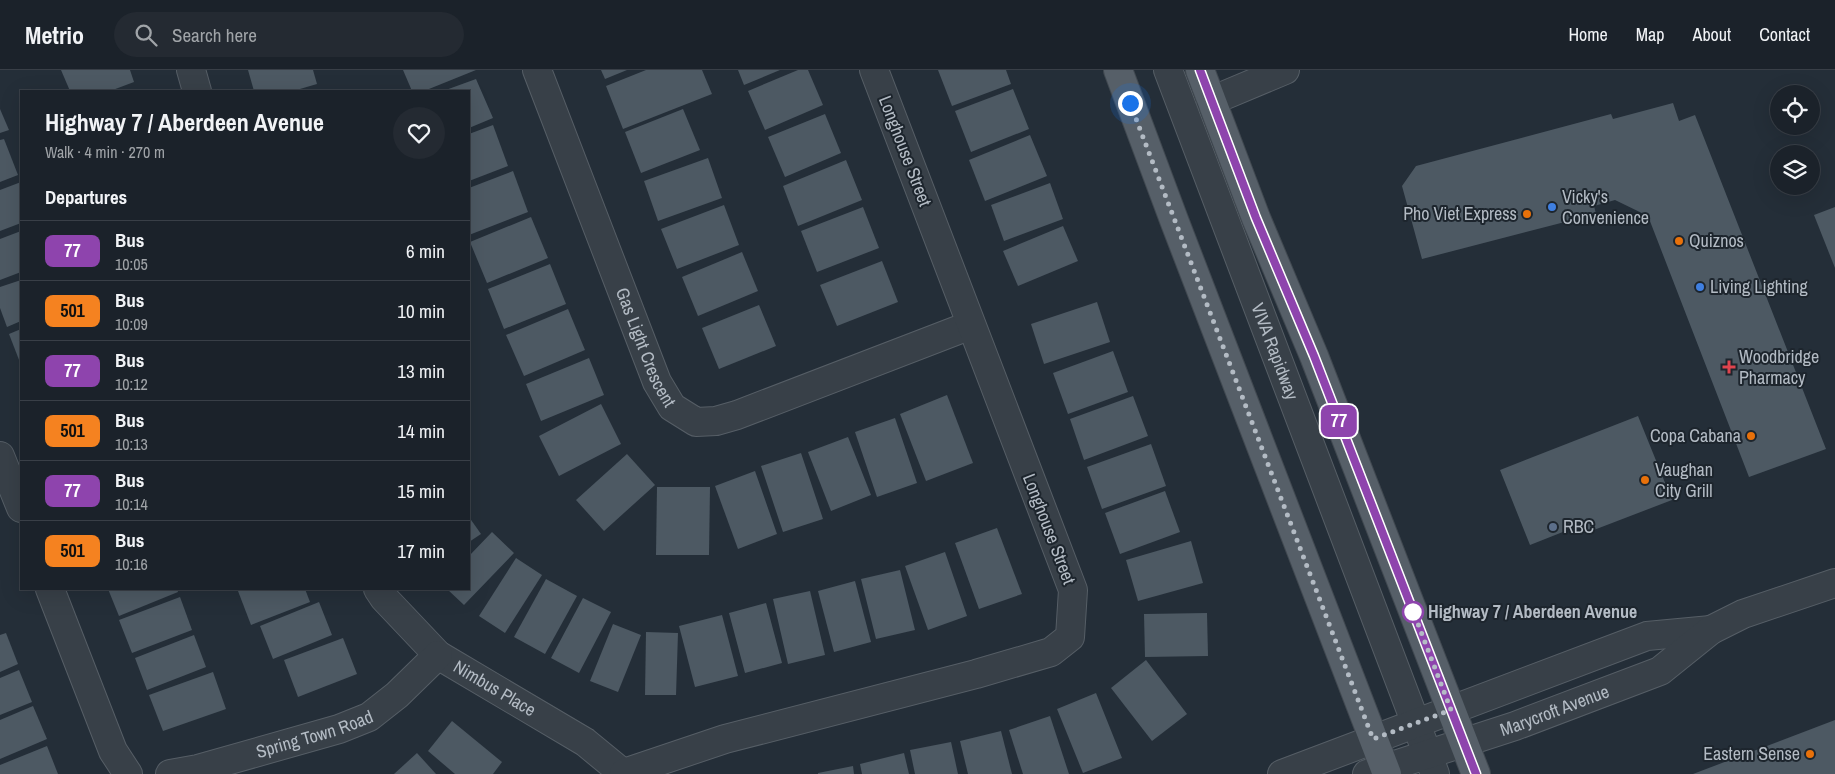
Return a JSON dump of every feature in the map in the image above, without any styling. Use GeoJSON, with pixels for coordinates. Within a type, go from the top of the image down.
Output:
{"type":"FeatureCollection","features":[{"type":"Feature","properties":{"kind":"main road"},"geometry":{"type":"LineString","coordinates":[[1118,70],[1373,739],[1379,772]]}},
{"type":"Feature","properties":{"kind":"main road"},"geometry":{"type":"LineString","coordinates":[[1200,70],[1256,218],[1314,356],[1476,774]]}},
{"type":"Feature","properties":{"kind":"street"},"geometry":{"type":"LineString","coordinates":[[191,70],[197,90]]}},
{"type":"Feature","properties":{"kind":"street","name":"Gas Light Crescent"},"geometry":{"type":"LineString","coordinates":[[538,70],[656,382],[672,407],[696,422],[716,421],[737,415],[971,326]]}},
{"type":"Feature","properties":{"kind":"street","name":"Longhouse Street"},"geometry":{"type":"LineString","coordinates":[[624,773],[725,739],[976,674],[1051,652],[1070,637],[1073,590],[874,70]]}},
{"type":"Feature","properties":{"kind":"street","name":"VIVA Rapidway"},"geometry":{"type":"LineString","coordinates":[[1168,70],[1431,764]]}},
{"type":"Feature","properties":{"kind":"street"},"geometry":{"type":"LineString","coordinates":[[1211,100],[1251,76],[1282,70]]}},
{"type":"Feature","properties":{"kind":"street"},"geometry":{"type":"LineString","coordinates":[[0,456],[20,506]]}},
{"type":"Feature","properties":{"kind":"street","name":"Marycroft Avenue"},"geometry":{"type":"LineString","coordinates":[[1379,772],[1431,764],[1464,743],[1515,726],[1660,671],[1711,630],[1743,614],[1835,583]]}},
{"type":"Feature","properties":{"kind":"street"},"geometry":{"type":"LineString","coordinates":[[50,590],[113,751],[128,774]]}},
{"type":"Feature","properties":{"kind":"street","name":"Nimbus Place"},"geometry":{"type":"LineString","coordinates":[[379,590],[438,655],[585,742],[624,773]]}},
{"type":"Feature","properties":{"kind":"street","name":"Marycroft Avenue"},"geometry":{"type":"LineString","coordinates":[[1282,774],[1647,636],[1711,630]]}},
{"type":"Feature","properties":{"kind":"street","name":"Spring Town Road"},"geometry":{"type":"LineString","coordinates":[[170,774],[198,769],[339,729],[369,717],[397,695],[438,655]]}},
{"type":"Feature","properties":{"kind":"building"},"geometry":{"type":"Polygon","coordinates":[[[61,70],[130,70],[134,82],[113,90],[70,90],[61,70]]]}},
{"type":"Feature","properties":{"kind":"building"},"geometry":{"type":"Polygon","coordinates":[[[248,70],[313,70],[317,84],[296,90],[254,90],[248,70]]]}},
{"type":"Feature","properties":{"kind":"building"},"geometry":{"type":"Polygon","coordinates":[[[403,70],[476,70],[426,90],[412,90],[403,70]]]}},
{"type":"Feature","properties":{"kind":"building"},"geometry":{"type":"Polygon","coordinates":[[[601,70],[627,70],[605,79],[601,70]]]}},
{"type":"Feature","properties":{"kind":"building"},"geometry":{"type":"Polygon","coordinates":[[[646,70],[702,70],[712,94],[623,129],[606,86],[646,70]]]}},
{"type":"Feature","properties":{"kind":"building"},"geometry":{"type":"Polygon","coordinates":[[[738,70],[780,70],[744,85],[738,70]]]}},
{"type":"Feature","properties":{"kind":"building"},"geometry":{"type":"Polygon","coordinates":[[[798,70],[808,70],[823,105],[765,130],[748,91],[798,70]]]}},
{"type":"Feature","properties":{"kind":"building"},"geometry":{"type":"Polygon","coordinates":[[[938,70],[1006,70],[1011,84],[952,106],[938,70]]]}},
{"type":"Feature","properties":{"kind":"building"},"geometry":{"type":"Polygon","coordinates":[[[476,79],[493,118],[470,128],[470,90],[446,90],[476,79]]]}},
{"type":"Feature","properties":{"kind":"building"},"geometry":{"type":"Polygon","coordinates":[[[1013,89],[1029,129],[971,152],[955,111],[1013,89]]]}},
{"type":"Feature","properties":{"kind":"building"},"geometry":{"type":"Polygon","coordinates":[[[1673,103],[1679,121],[1695,115],[1826,449],[1749,477],[1648,216],[1615,200],[1594,206],[1596,214],[1422,259],[1402,186],[1416,166],[1611,114],[1613,119],[1673,103]]]}},
{"type":"Feature","properties":{"kind":"building"},"geometry":{"type":"Polygon","coordinates":[[[0,109],[9,130],[0,133],[0,109]]]}},
{"type":"Feature","properties":{"kind":"building"},"geometry":{"type":"Polygon","coordinates":[[[683,109],[700,150],[641,173],[625,132],[683,109]]]}},
{"type":"Feature","properties":{"kind":"building"},"geometry":{"type":"Polygon","coordinates":[[[825,114],[841,153],[785,177],[768,137],[825,114]]]}},
{"type":"Feature","properties":{"kind":"building"},"geometry":{"type":"Polygon","coordinates":[[[493,125],[508,166],[470,181],[470,134],[493,125]]]}},
{"type":"Feature","properties":{"kind":"building"},"geometry":{"type":"Polygon","coordinates":[[[1030,135],[1047,176],[985,201],[969,160],[1030,135]]]}},
{"type":"Feature","properties":{"kind":"building"},"geometry":{"type":"Polygon","coordinates":[[[4,139],[18,175],[0,182],[0,140],[4,139]]]}},
{"type":"Feature","properties":{"kind":"building"},"geometry":{"type":"Polygon","coordinates":[[[708,158],[722,198],[658,221],[644,181],[708,158]]]}},
{"type":"Feature","properties":{"kind":"building"},"geometry":{"type":"Polygon","coordinates":[[[846,160],[862,200],[798,226],[783,186],[846,160]]]}},
{"type":"Feature","properties":{"kind":"building"},"geometry":{"type":"Polygon","coordinates":[[[513,171],[528,212],[470,235],[470,188],[513,171]]]}},
{"type":"Feature","properties":{"kind":"building"},"geometry":{"type":"Polygon","coordinates":[[[20,182],[20,223],[0,231],[0,190],[20,182]]]}},
{"type":"Feature","properties":{"kind":"building"},"geometry":{"type":"Polygon","coordinates":[[[1050,183],[1063,219],[1004,241],[991,205],[1050,183]]]}},
{"type":"Feature","properties":{"kind":"building"},"geometry":{"type":"Polygon","coordinates":[[[724,205],[739,245],[677,269],[661,229],[724,205]]]}},
{"type":"Feature","properties":{"kind":"building"},"geometry":{"type":"Polygon","coordinates":[[[863,207],[879,248],[817,272],[801,231],[863,207]]]}},
{"type":"Feature","properties":{"kind":"building"},"geometry":{"type":"Polygon","coordinates":[[[1835,207],[1835,268],[1814,215],[1835,207]]]}},
{"type":"Feature","properties":{"kind":"building"},"geometry":{"type":"Polygon","coordinates":[[[531,217],[548,258],[487,283],[470,242],[531,217]]]}},
{"type":"Feature","properties":{"kind":"building"},"geometry":{"type":"Polygon","coordinates":[[[1063,226],[1078,261],[1018,286],[1003,251],[1063,226]]]}},
{"type":"Feature","properties":{"kind":"building"},"geometry":{"type":"Polygon","coordinates":[[[20,231],[20,272],[0,280],[0,239],[20,231]]]}},
{"type":"Feature","properties":{"kind":"building"},"geometry":{"type":"Polygon","coordinates":[[[742,252],[758,291],[698,316],[682,277],[742,252]]]}},
{"type":"Feature","properties":{"kind":"building"},"geometry":{"type":"Polygon","coordinates":[[[882,261],[898,302],[837,326],[820,285],[882,261]]]}},
{"type":"Feature","properties":{"kind":"building"},"geometry":{"type":"Polygon","coordinates":[[[550,264],[566,304],[504,329],[488,289],[550,264]]]}},
{"type":"Feature","properties":{"kind":"building"},"geometry":{"type":"Polygon","coordinates":[[[20,280],[20,321],[7,327],[0,308],[0,287],[20,280]]]}},
{"type":"Feature","properties":{"kind":"building"},"geometry":{"type":"Polygon","coordinates":[[[1097,302],[1110,342],[1044,364],[1031,324],[1097,302]]]}},
{"type":"Feature","properties":{"kind":"building"},"geometry":{"type":"Polygon","coordinates":[[[759,305],[776,346],[719,369],[702,328],[759,305]]]}},
{"type":"Feature","properties":{"kind":"building"},"geometry":{"type":"Polygon","coordinates":[[[568,309],[585,350],[524,376],[506,335],[568,309]]]}},
{"type":"Feature","properties":{"kind":"building"},"geometry":{"type":"Polygon","coordinates":[[[20,329],[20,362],[9,334],[20,329]]]}},
{"type":"Feature","properties":{"kind":"building"},"geometry":{"type":"Polygon","coordinates":[[[1113,351],[1128,392],[1068,414],[1053,373],[1113,351]]]}},
{"type":"Feature","properties":{"kind":"building"},"geometry":{"type":"Polygon","coordinates":[[[589,358],[604,395],[541,421],[526,384],[589,358]]]}},
{"type":"Feature","properties":{"kind":"building"},"geometry":{"type":"Polygon","coordinates":[[[947,395],[973,463],[926,481],[900,414],[947,395]]]}},
{"type":"Feature","properties":{"kind":"building"},"geometry":{"type":"Polygon","coordinates":[[[1133,396],[1148,436],[1084,460],[1070,419],[1133,396]]]}},
{"type":"Feature","properties":{"kind":"building"},"geometry":{"type":"Polygon","coordinates":[[[601,404],[621,444],[559,476],[539,436],[601,404]]]}},
{"type":"Feature","properties":{"kind":"building"},"geometry":{"type":"Polygon","coordinates":[[[1638,416],[1672,500],[1586,533],[1583,524],[1530,545],[1500,470],[1638,416]]]}},
{"type":"Feature","properties":{"kind":"building"},"geometry":{"type":"Polygon","coordinates":[[[895,418],[917,483],[877,497],[855,432],[895,418]]]}},
{"type":"Feature","properties":{"kind":"building"},"geometry":{"type":"Polygon","coordinates":[[[848,437],[871,495],[831,511],[808,452],[848,437]]]}},
{"type":"Feature","properties":{"kind":"building"},"geometry":{"type":"Polygon","coordinates":[[[1151,444],[1166,486],[1102,509],[1087,467],[1151,444]]]}},
{"type":"Feature","properties":{"kind":"building"},"geometry":{"type":"Polygon","coordinates":[[[801,453],[823,519],[783,532],[761,466],[801,453]]]}},
{"type":"Feature","properties":{"kind":"building"},"geometry":{"type":"Polygon","coordinates":[[[627,454],[655,485],[604,531],[576,500],[627,454]]]}},
{"type":"Feature","properties":{"kind":"building"},"geometry":{"type":"Polygon","coordinates":[[[755,471],[777,534],[738,549],[715,486],[755,471]]]}},
{"type":"Feature","properties":{"kind":"building"},"geometry":{"type":"Polygon","coordinates":[[[657,487],[710,487],[709,555],[656,555],[657,487]]]}},
{"type":"Feature","properties":{"kind":"building"},"geometry":{"type":"Polygon","coordinates":[[[1165,491],[1180,532],[1120,554],[1105,513],[1165,491]]]}},
{"type":"Feature","properties":{"kind":"building"},"geometry":{"type":"Polygon","coordinates":[[[470,518],[481,534],[470,541],[470,518]]]}},
{"type":"Feature","properties":{"kind":"building"},"geometry":{"type":"Polygon","coordinates":[[[997,528],[1022,594],[979,609],[955,543],[997,528]]]}},
{"type":"Feature","properties":{"kind":"building"},"geometry":{"type":"Polygon","coordinates":[[[492,532],[514,553],[464,605],[448,590],[470,590],[470,555],[492,532]]]}},
{"type":"Feature","properties":{"kind":"building"},"geometry":{"type":"Polygon","coordinates":[[[1191,541],[1203,583],[1138,601],[1126,560],[1191,541]]]}},
{"type":"Feature","properties":{"kind":"building"},"geometry":{"type":"Polygon","coordinates":[[[945,552],[967,616],[928,630],[905,566],[945,552]]]}},
{"type":"Feature","properties":{"kind":"building"},"geometry":{"type":"Polygon","coordinates":[[[516,558],[542,575],[505,633],[479,616],[516,558]]]}},
{"type":"Feature","properties":{"kind":"building"},"geometry":{"type":"Polygon","coordinates":[[[900,570],[915,630],[876,639],[861,579],[900,570]]]}},
{"type":"Feature","properties":{"kind":"building"},"geometry":{"type":"Polygon","coordinates":[[[546,579],[577,596],[545,654],[514,637],[546,579]]]}},
{"type":"Feature","properties":{"kind":"building"},"geometry":{"type":"Polygon","coordinates":[[[855,581],[871,642],[834,652],[818,591],[855,581]]]}},
{"type":"Feature","properties":{"kind":"building"},"geometry":{"type":"Polygon","coordinates":[[[108,590],[177,590],[178,592],[119,616],[108,590]]]}},
{"type":"Feature","properties":{"kind":"building"},"geometry":{"type":"Polygon","coordinates":[[[305,590],[310,602],[251,625],[238,591],[305,590]]]}},
{"type":"Feature","properties":{"kind":"building"},"geometry":{"type":"Polygon","coordinates":[[[810,591],[825,655],[788,664],[773,599],[810,591]]]}},
{"type":"Feature","properties":{"kind":"building"},"geometry":{"type":"Polygon","coordinates":[[[180,597],[192,630],[132,653],[119,620],[180,597]]]}},
{"type":"Feature","properties":{"kind":"building"},"geometry":{"type":"Polygon","coordinates":[[[583,598],[611,612],[579,673],[551,658],[583,598]]]}},
{"type":"Feature","properties":{"kind":"building"},"geometry":{"type":"Polygon","coordinates":[[[319,602],[332,635],[273,659],[260,626],[319,602]]]}},
{"type":"Feature","properties":{"kind":"building"},"geometry":{"type":"Polygon","coordinates":[[[766,603],[782,663],[745,673],[729,613],[766,603]]]}},
{"type":"Feature","properties":{"kind":"building"},"geometry":{"type":"Polygon","coordinates":[[[1207,613],[1208,656],[1145,657],[1144,614],[1207,613]]]}},
{"type":"Feature","properties":{"kind":"building"},"geometry":{"type":"Polygon","coordinates":[[[722,615],[738,676],[695,687],[679,626],[722,615]]]}},
{"type":"Feature","properties":{"kind":"building"},"geometry":{"type":"Polygon","coordinates":[[[613,624],[641,635],[618,692],[590,681],[613,624]]]}},
{"type":"Feature","properties":{"kind":"building"},"geometry":{"type":"Polygon","coordinates":[[[646,632],[678,633],[676,695],[645,695],[646,632]]]}},
{"type":"Feature","properties":{"kind":"building"},"geometry":{"type":"Polygon","coordinates":[[[6,633],[18,664],[0,672],[0,635],[6,633]]]}},
{"type":"Feature","properties":{"kind":"building"},"geometry":{"type":"Polygon","coordinates":[[[194,635],[206,667],[147,690],[135,658],[194,635]]]}},
{"type":"Feature","properties":{"kind":"building"},"geometry":{"type":"Polygon","coordinates":[[[343,638],[357,674],[298,697],[284,660],[343,638]]]}},
{"type":"Feature","properties":{"kind":"building"},"geometry":{"type":"Polygon","coordinates":[[[1146,660],[1187,714],[1152,741],[1111,688],[1146,660]]]}},
{"type":"Feature","properties":{"kind":"building"},"geometry":{"type":"Polygon","coordinates":[[[19,670],[32,702],[0,715],[0,678],[19,670]]]}},
{"type":"Feature","properties":{"kind":"building"},"geometry":{"type":"Polygon","coordinates":[[[213,672],[226,709],[163,731],[149,695],[213,672]]]}},
{"type":"Feature","properties":{"kind":"building"},"geometry":{"type":"Polygon","coordinates":[[[1096,693],[1122,758],[1083,773],[1057,709],[1096,693]]]}},
{"type":"Feature","properties":{"kind":"building"},"geometry":{"type":"Polygon","coordinates":[[[33,706],[47,739],[0,759],[0,720],[33,706]]]}},
{"type":"Feature","properties":{"kind":"building"},"geometry":{"type":"Polygon","coordinates":[[[1050,716],[1069,774],[1023,774],[1009,730],[1050,716]]]}},
{"type":"Feature","properties":{"kind":"building"},"geometry":{"type":"Polygon","coordinates":[[[1835,720],[1835,774],[1693,774],[1835,720]]]}},
{"type":"Feature","properties":{"kind":"building"},"geometry":{"type":"Polygon","coordinates":[[[452,721],[502,762],[493,774],[455,774],[428,751],[452,721]]]}},
{"type":"Feature","properties":{"kind":"building"},"geometry":{"type":"Polygon","coordinates":[[[1001,731],[1012,774],[968,774],[960,741],[1001,731]]]}},
{"type":"Feature","properties":{"kind":"building"},"geometry":{"type":"Polygon","coordinates":[[[951,742],[958,774],[915,774],[910,750],[951,742]]]}},
{"type":"Feature","properties":{"kind":"building"},"geometry":{"type":"Polygon","coordinates":[[[47,746],[58,774],[0,774],[0,765],[47,746]]]}},
{"type":"Feature","properties":{"kind":"building"},"geometry":{"type":"Polygon","coordinates":[[[417,753],[436,774],[394,774],[417,753]]]}},
{"type":"Feature","properties":{"kind":"building"},"geometry":{"type":"Polygon","coordinates":[[[904,753],[909,774],[862,774],[860,764],[904,753]]]}},
{"type":"Feature","properties":{"kind":"building"},"geometry":{"type":"Polygon","coordinates":[[[853,766],[854,774],[818,774],[818,773],[853,766]]]}},
{"type":"Feature","properties":{"kind":"bus line","name":"77"},"geometry":{"type":"LineString","coordinates":[[1200,70],[1256,218],[1314,356],[1476,774]]}},
{"type":"Feature","properties":{"kind":"place","name":"Vicky's Convenience"},"geometry":{"type":"Point","coordinates":[1552,207]}},
{"type":"Feature","properties":{"kind":"place","name":"Pho Viet Express"},"geometry":{"type":"Point","coordinates":[1527,214]}},
{"type":"Feature","properties":{"kind":"place","name":"Quiznos"},"geometry":{"type":"Point","coordinates":[1679,241]}},
{"type":"Feature","properties":{"kind":"place","name":"Living Lighting"},"geometry":{"type":"Point","coordinates":[1700,287]}},
{"type":"Feature","properties":{"kind":"place","name":"Woodbridge Pharmacy"},"geometry":{"type":"Point","coordinates":[1729,367]}},
{"type":"Feature","properties":{"kind":"place","name":"Copa Cabana"},"geometry":{"type":"Point","coordinates":[1751,436]}},
{"type":"Feature","properties":{"kind":"place","name":"Vaughan City Grill"},"geometry":{"type":"Point","coordinates":[1645,480]}},
{"type":"Feature","properties":{"kind":"place","name":"RBC"},"geometry":{"type":"Point","coordinates":[1553,527]}},
{"type":"Feature","properties":{"kind":"place","name":"Highway 7 / Aberdeen Avenue"},"geometry":{"type":"Point","coordinates":[1413,612]}},
{"type":"Feature","properties":{"kind":"place","name":"Eastern Sense"},"geometry":{"type":"Point","coordinates":[1810,754]}},
{"type":"Feature","properties":{"kind":"route"},"geometry":{"type":"LineString","coordinates":[[1130,103],[1373,739],[1451,710],[1410,603],[1413,612]]}}]}
